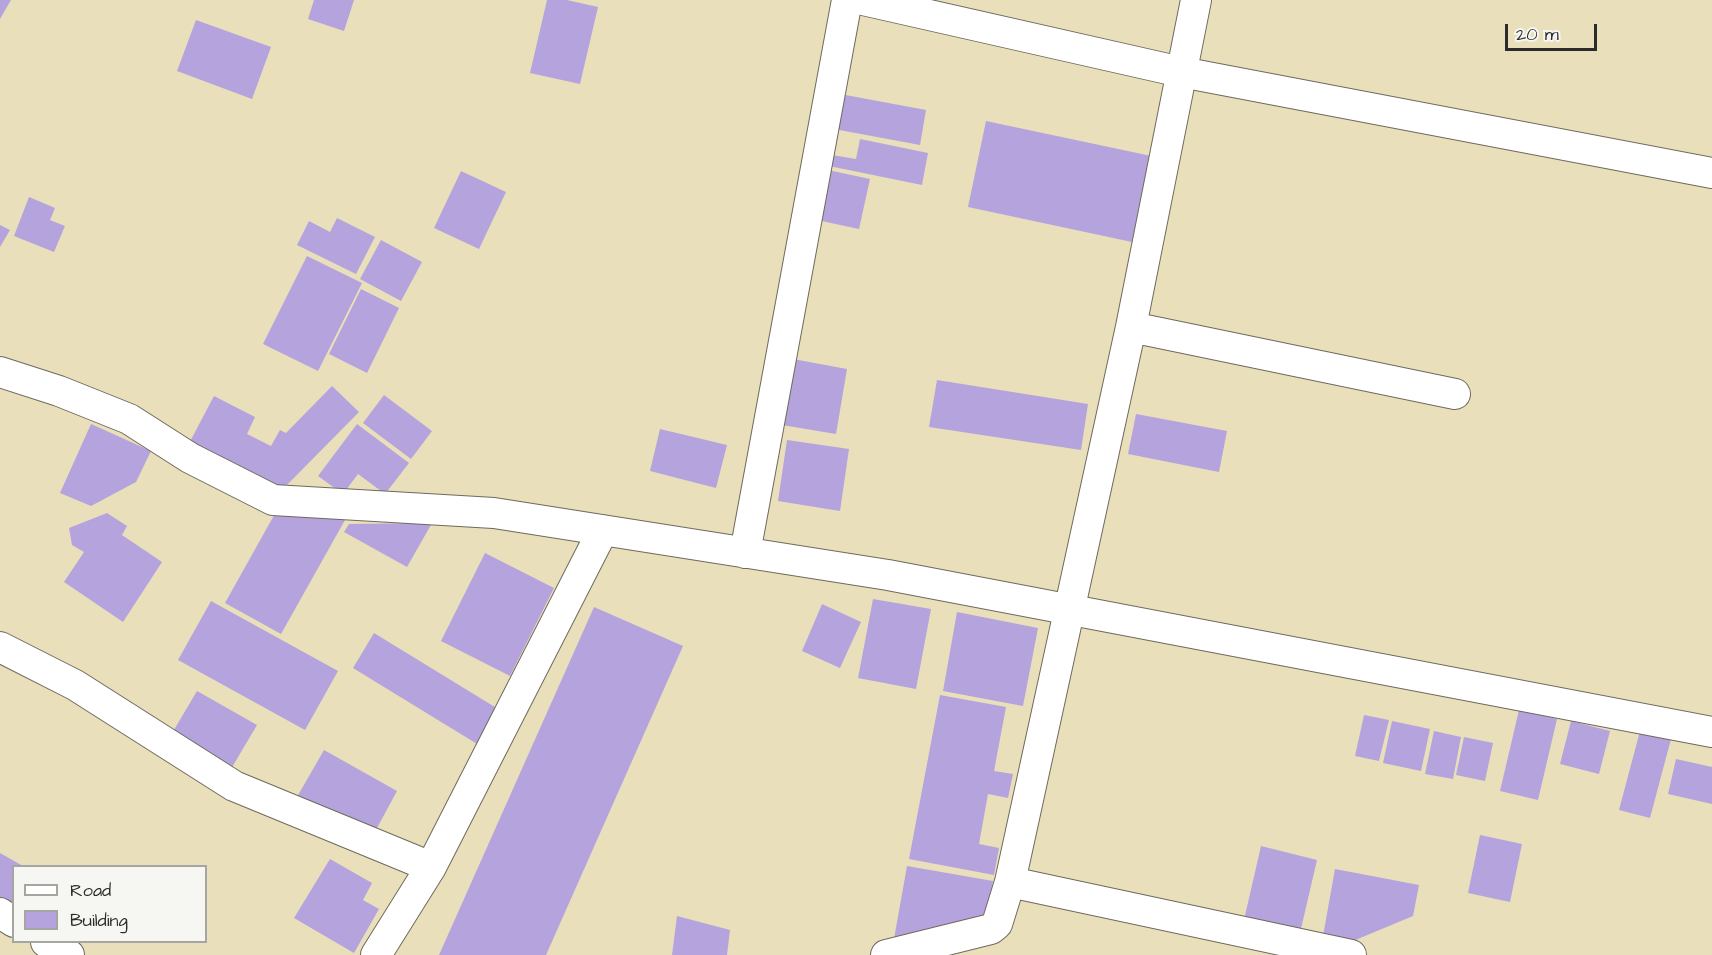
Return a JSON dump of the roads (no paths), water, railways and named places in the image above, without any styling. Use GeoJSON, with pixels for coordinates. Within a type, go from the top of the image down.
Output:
{"type":"FeatureCollection","features":[{"type":"Feature","properties":{"kind":"street"},"geometry":{"type":"LineString","coordinates":[[745,554],[847,0]]}},
{"type":"Feature","properties":{"kind":"street"},"geometry":{"type":"LineString","coordinates":[[863,0],[1181,72],[1712,173]]}},
{"type":"Feature","properties":{"kind":"street"},"geometry":{"type":"LineString","coordinates":[[886,955],[991,929],[997,924],[1010,882],[1131,327],[1196,0]]}},
{"type":"Feature","properties":{"kind":"street"},"geometry":{"type":"LineString","coordinates":[[1131,327],[1455,394]]}},
{"type":"Feature","properties":{"kind":"street"},"geometry":{"type":"LineString","coordinates":[[0,372],[59,391],[129,419],[190,458],[273,500],[475,511],[888,575],[1712,732]]}},
{"type":"Feature","properties":{"kind":"street"},"geometry":{"type":"LineString","coordinates":[[376,955],[431,867],[603,530]]}},
{"type":"Feature","properties":{"kind":"street"},"geometry":{"type":"LineString","coordinates":[[0,647],[75,685],[234,786],[431,867]]}},
{"type":"Feature","properties":{"kind":"street"},"geometry":{"type":"LineString","coordinates":[[1010,882],[1351,955]]}},
{"type":"Feature","properties":{"kind":"street"},"geometry":{"type":"LineString","coordinates":[[48,943],[69,955]]}}]}
